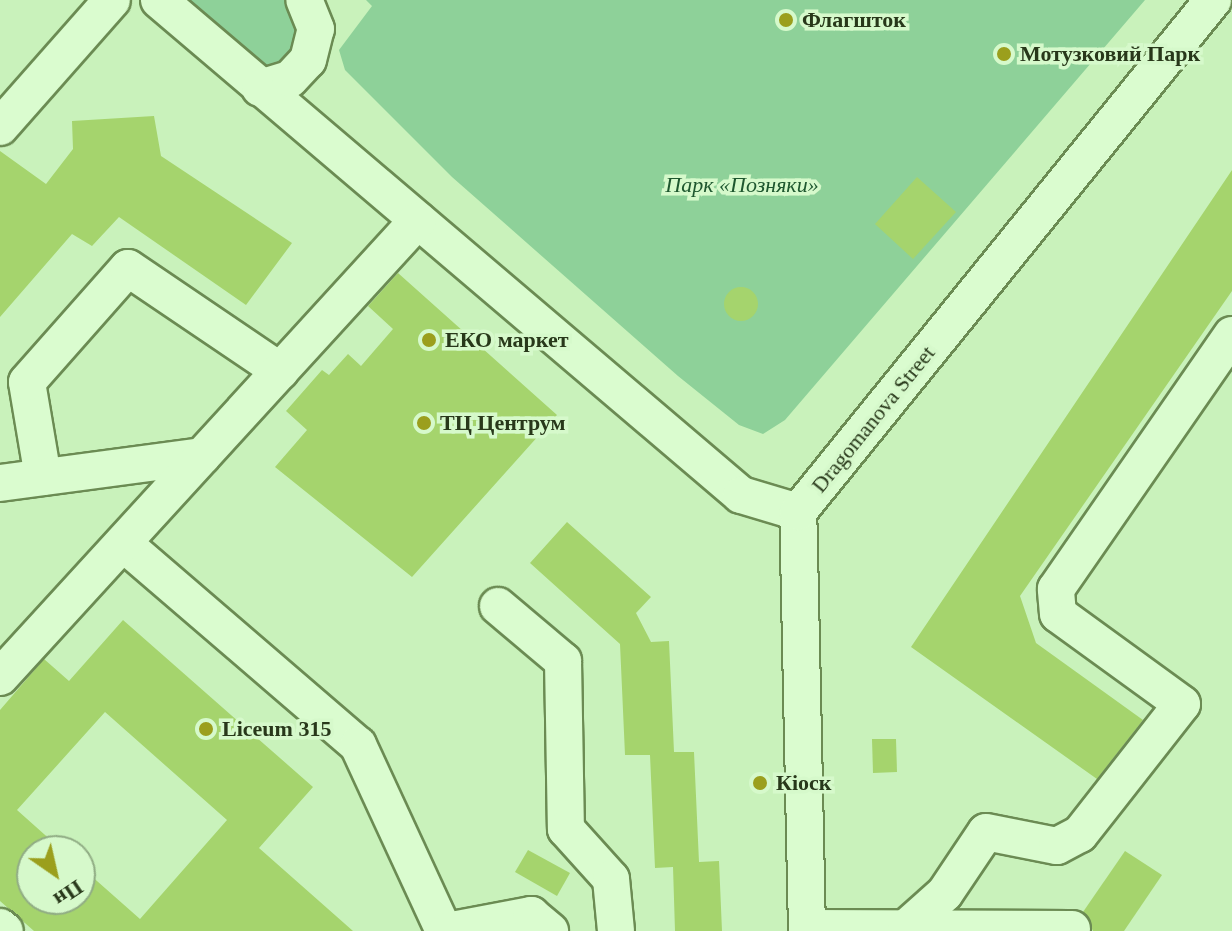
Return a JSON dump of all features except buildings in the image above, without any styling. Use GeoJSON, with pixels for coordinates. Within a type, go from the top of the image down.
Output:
{"type":"FeatureCollection","features":[{"type":"Feature","properties":{"kind":"street"},"geometry":{"type":"LineString","coordinates":[[0,127],[112,0]]}},
{"type":"Feature","properties":{"kind":"street"},"geometry":{"type":"LineString","coordinates":[[159,0],[741,495],[798,512]]}},
{"type":"Feature","properties":{"kind":"street"},"geometry":{"type":"LineString","coordinates":[[260,88],[290,79],[308,60],[316,29],[304,0]]}},
{"type":"Feature","properties":{"kind":"street","name":"Dragomanova Street"},"geometry":{"type":"LineString","coordinates":[[807,929],[798,512],[1213,0]]}},
{"type":"Feature","properties":{"kind":"street"},"geometry":{"type":"LineString","coordinates":[[0,677],[418,220]]}},
{"type":"Feature","properties":{"kind":"street"},"geometry":{"type":"LineString","coordinates":[[43,477],[27,382],[128,268],[280,371]]}},
{"type":"Feature","properties":{"kind":"street"},"geometry":{"type":"LineString","coordinates":[[906,928],[945,893],[986,832],[1057,846],[1080,834],[1182,704],[1058,614],[1056,589],[1232,335]]}},
{"type":"Feature","properties":{"kind":"street"},"geometry":{"type":"LineString","coordinates":[[0,483],[202,456]]}},
{"type":"Feature","properties":{"kind":"street"},"geometry":{"type":"LineString","coordinates":[[123,543],[358,745],[446,931],[531,915],[550,931]]}},
{"type":"Feature","properties":{"kind":"street"},"geometry":{"type":"LineString","coordinates":[[498,606],[563,661],[566,829],[611,879],[616,931]]}},
{"type":"Feature","properties":{"kind":"street"},"geometry":{"type":"LineString","coordinates":[[0,927],[5,931]]}},
{"type":"Feature","properties":{"kind":"street"},"geometry":{"type":"LineString","coordinates":[[807,929],[1072,929]]}},
{"type":"Feature","properties":{"kind":"green space"},"geometry":{"type":"Polygon","coordinates":[[[173,0],[284,0],[301,24],[297,61],[265,75],[173,0]]]}},
{"type":"Feature","properties":{"kind":"green space","name":"Парк «Позняки»"},"geometry":{"type":"Polygon","coordinates":[[[366,0],[1145,0],[785,420],[763,434],[739,425],[678,376],[452,177],[345,70],[339,50],[372,6],[366,0]]]}},
{"type":"Feature","properties":{"kind":"place","name":"Флагшток"},"geometry":{"type":"Point","coordinates":[786,20]}},
{"type":"Feature","properties":{"kind":"place","name":"Мотузковий Парк"},"geometry":{"type":"Point","coordinates":[1004,54]}},
{"type":"Feature","properties":{"kind":"place","name":"ЕКО маркет"},"geometry":{"type":"Point","coordinates":[429,340]}},
{"type":"Feature","properties":{"kind":"place","name":"ТЦ Центрум"},"geometry":{"type":"Point","coordinates":[424,423]}},
{"type":"Feature","properties":{"kind":"place","name":"Liceum 315"},"geometry":{"type":"Point","coordinates":[206,729]}},
{"type":"Feature","properties":{"kind":"place","name":"Кіоск"},"geometry":{"type":"Point","coordinates":[760,783]}}]}
